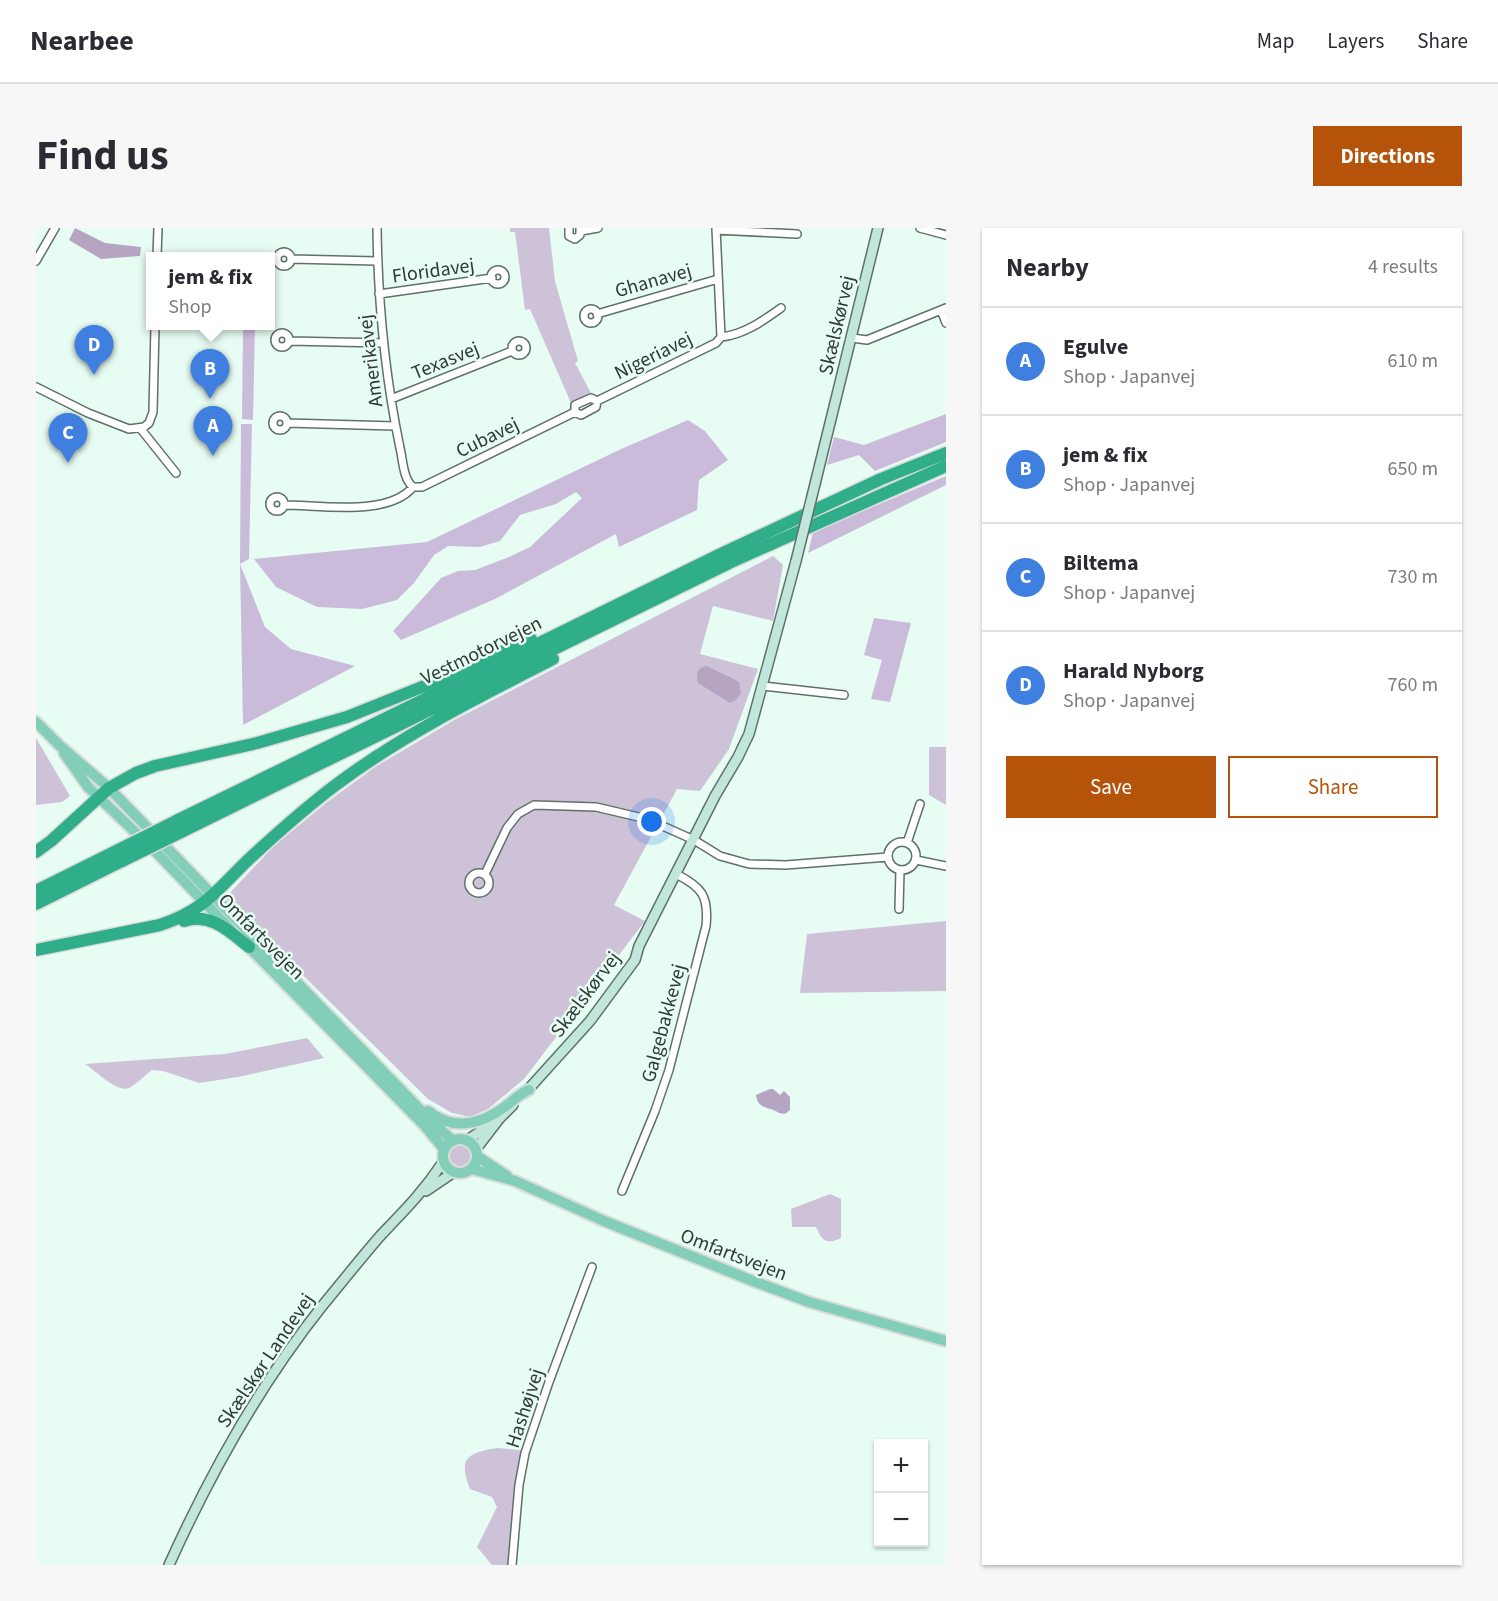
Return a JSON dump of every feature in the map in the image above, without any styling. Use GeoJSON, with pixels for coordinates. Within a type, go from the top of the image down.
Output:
{"type":"FeatureCollection","features":[{"type":"Feature","properties":{"kind":"highway","name":"Vestmotorvejen"},"geometry":{"type":"LineString","coordinates":[[36,904],[119,856],[653,587],[871,483],[946,453]]}},
{"type":"Feature","properties":{"kind":"highway","name":"Vestmotorvejen"},"geometry":{"type":"LineString","coordinates":[[178,826],[752,552],[946,466]]}},
{"type":"Feature","properties":{"kind":"highway"},"geometry":{"type":"LineString","coordinates":[[36,951],[180,918],[209,899],[246,862],[308,807],[386,750],[464,705],[724,571],[752,552]]}},
{"type":"Feature","properties":{"kind":"highway"},"geometry":{"type":"LineString","coordinates":[[36,852],[109,788],[136,772],[248,746],[347,717],[623,597],[653,587]]}},
{"type":"Feature","properties":{"kind":"highway","name":"Vestmotorvejen"},"geometry":{"type":"LineString","coordinates":[[36,891],[119,856]]}},
{"type":"Feature","properties":{"kind":"highway"},"geometry":{"type":"LineString","coordinates":[[122,933],[159,928],[190,919],[207,919],[224,927],[249,947]]}},
{"type":"Feature","properties":{"kind":"main road","name":"Omfartsvejen"},"geometry":{"type":"LineString","coordinates":[[36,722],[59,746],[109,788],[249,947],[425,1126],[444,1149]]}},
{"type":"Feature","properties":{"kind":"main road","name":"Omfartsvejen"},"geometry":{"type":"LineString","coordinates":[[59,746],[73,768],[100,798],[209,899],[453,1140]]}},
{"type":"Feature","properties":{"kind":"main road"},"geometry":{"type":"LineString","coordinates":[[100,798],[115,802],[146,828]]}},
{"type":"Feature","properties":{"kind":"main road"},"geometry":{"type":"LineString","coordinates":[[395,1083],[437,1118],[457,1124],[483,1121],[529,1090]]}},
{"type":"Feature","properties":{"kind":"main road"},"geometry":{"type":"LineString","coordinates":[[453,1140],[467,1140],[477,1152],[472,1169],[463,1173],[454,1172],[446,1167],[443,1162],[444,1149],[453,1140]]}},
{"type":"Feature","properties":{"kind":"main road","name":"Omfartsvejen"},"geometry":{"type":"LineString","coordinates":[[477,1152],[515,1181]]}},
{"type":"Feature","properties":{"kind":"main road","name":"Omfartsvejen"},"geometry":{"type":"LineString","coordinates":[[472,1169],[515,1181],[604,1221],[753,1281],[820,1305],[946,1341]]}},
{"type":"Feature","properties":{"kind":"street"},"geometry":{"type":"LineString","coordinates":[[36,261],[55,228]]}},
{"type":"Feature","properties":{"kind":"street"},"geometry":{"type":"LineString","coordinates":[[157,252],[158,228]]}},
{"type":"Feature","properties":{"kind":"street","name":"Amerikavej"},"geometry":{"type":"LineString","coordinates":[[377,228],[383,343],[395,426],[408,483],[413,487]]}},
{"type":"Feature","properties":{"kind":"street"},"geometry":{"type":"LineString","coordinates":[[569,228],[568,234],[573,238],[579,237],[580,229],[598,228]]}},
{"type":"Feature","properties":{"kind":"street","name":"Skælskørvej"},"geometry":{"type":"LineString","coordinates":[[763,686],[782,620],[791,598],[796,563],[878,228]]}},
{"type":"Feature","properties":{"kind":"street"},"geometry":{"type":"LineString","coordinates":[[920,228],[946,235]]}},
{"type":"Feature","properties":{"kind":"street"},"geometry":{"type":"LineString","coordinates":[[721,337],[716,229],[797,234]]}},
{"type":"Feature","properties":{"kind":"street"},"geometry":{"type":"LineString","coordinates":[[291,259],[377,261]]}},
{"type":"Feature","properties":{"kind":"street","name":"Floridavej"},"geometry":{"type":"LineString","coordinates":[[379,294],[492,278]]}},
{"type":"Feature","properties":{"kind":"street","name":"Ghanavej"},"geometry":{"type":"LineString","coordinates":[[597,314],[718,279]]}},
{"type":"Feature","properties":{"kind":"street","name":"Nigeriavej"},"geometry":{"type":"LineString","coordinates":[[597,401],[716,343],[721,337],[733,336],[763,321],[781,308]]}},
{"type":"Feature","properties":{"kind":"street"},"geometry":{"type":"LineString","coordinates":[[852,338],[867,340],[944,309],[946,323]]}},
{"type":"Feature","properties":{"kind":"street"},"geometry":{"type":"LineString","coordinates":[[36,387],[88,413],[129,429],[140,428],[149,423],[153,412],[155,330]]}},
{"type":"Feature","properties":{"kind":"street"},"geometry":{"type":"LineString","coordinates":[[289,341],[383,343]]}},
{"type":"Feature","properties":{"kind":"street","name":"Texasvej"},"geometry":{"type":"LineString","coordinates":[[391,399],[512,351]]}},
{"type":"Feature","properties":{"kind":"street","name":"Cubavej"},"geometry":{"type":"LineString","coordinates":[[591,398],[597,401],[596,407],[588,412],[581,415],[575,412],[576,405],[583,401],[591,398]]}},
{"type":"Feature","properties":{"kind":"street","name":"Cubavej"},"geometry":{"type":"LineString","coordinates":[[284,505],[375,505],[393,501],[406,496],[413,487],[422,487],[575,412]]}},
{"type":"Feature","properties":{"kind":"street"},"geometry":{"type":"LineString","coordinates":[[287,423],[395,426]]}},
{"type":"Feature","properties":{"kind":"street"},"geometry":{"type":"LineString","coordinates":[[140,428],[176,473]]}},
{"type":"Feature","properties":{"kind":"street"},"geometry":{"type":"LineString","coordinates":[[676,874],[749,734],[763,686],[844,695]]}},
{"type":"Feature","properties":{"kind":"street"},"geometry":{"type":"LineString","coordinates":[[908,843],[920,804]]}},
{"type":"Feature","properties":{"kind":"street"},"geometry":{"type":"LineString","coordinates":[[485,874],[507,828],[518,814],[534,805],[596,807],[647,819],[693,840],[720,856],[749,864],[786,865],[888,856]]}},
{"type":"Feature","properties":{"kind":"street"},"geometry":{"type":"LineString","coordinates":[[908,843],[916,851],[916,860],[910,868],[900,870],[891,866],[889,850],[894,844],[908,843]]}},
{"type":"Feature","properties":{"kind":"street"},"geometry":{"type":"LineString","coordinates":[[916,860],[946,866]]}},
{"type":"Feature","properties":{"kind":"street"},"geometry":{"type":"LineString","coordinates":[[899,909],[900,870]]}},
{"type":"Feature","properties":{"kind":"street","name":"Skælskørvej"},"geometry":{"type":"LineString","coordinates":[[467,1140],[499,1119],[529,1090],[590,1021],[635,960],[639,946],[676,874]]}},
{"type":"Feature","properties":{"kind":"street","name":"Galgebakkevej"},"geometry":{"type":"LineString","coordinates":[[622,1191],[656,1111],[706,926],[708,911],[699,887],[676,874]]}},
{"type":"Feature","properties":{"kind":"street","name":"Skælskørvej"},"geometry":{"type":"LineString","coordinates":[[477,1152],[499,1119]]}},
{"type":"Feature","properties":{"kind":"street","name":"Skælskør Landevej"},"geometry":{"type":"LineString","coordinates":[[420,1196],[443,1162]]}},
{"type":"Feature","properties":{"kind":"street","name":"Skælskør Landevej"},"geometry":{"type":"LineString","coordinates":[[169,1565],[212,1476],[275,1371],[320,1308],[381,1235],[420,1196],[454,1172]]}},
{"type":"Feature","properties":{"kind":"street","name":"Hashøjvej"},"geometry":{"type":"LineString","coordinates":[[512,1565],[519,1485],[525,1453],[592,1267]]}},
{"type":"Feature","properties":{"kind":"shaded area"},"geometry":{"type":"Polygon","coordinates":[[[75,228],[105,243],[141,247],[140,256],[101,259],[69,240],[75,228]]]}},
{"type":"Feature","properties":{"kind":"shaded area"},"geometry":{"type":"Polygon","coordinates":[[[510,228],[549,228],[555,281],[578,361],[575,363],[591,393],[571,403],[530,309],[525,310],[515,232],[510,232],[510,228]]]}},
{"type":"Feature","properties":{"kind":"shaded area"},"geometry":{"type":"Polygon","coordinates":[[[243,330],[255,330],[253,420],[242,419],[243,330]]]}},
{"type":"Feature","properties":{"kind":"shaded area"},"geometry":{"type":"Polygon","coordinates":[[[946,414],[946,442],[875,471],[859,455],[827,465],[834,437],[864,445],[946,414]]]}},
{"type":"Feature","properties":{"kind":"shaded area"},"geometry":{"type":"Polygon","coordinates":[[[688,420],[705,431],[728,460],[699,480],[697,510],[619,547],[616,534],[495,599],[401,640],[393,631],[441,578],[458,571],[475,570],[530,547],[582,498],[576,492],[556,504],[520,515],[500,541],[480,547],[448,546],[434,555],[414,583],[397,600],[362,609],[317,607],[276,587],[254,559],[427,542],[619,450],[688,420]]]}},
{"type":"Feature","properties":{"kind":"shaded area"},"geometry":{"type":"Polygon","coordinates":[[[241,424],[252,424],[249,559],[240,564],[241,424]]]}},
{"type":"Feature","properties":{"kind":"shaded area"},"geometry":{"type":"Polygon","coordinates":[[[946,476],[946,485],[808,553],[813,532],[946,476]]]}},
{"type":"Feature","properties":{"kind":"shaded area"},"geometry":{"type":"Polygon","coordinates":[[[773,556],[783,565],[773,621],[713,606],[700,654],[758,669],[729,749],[700,791],[677,789],[614,905],[645,921],[524,1079],[488,1109],[470,1117],[452,1113],[428,1099],[225,898],[274,846],[326,803],[375,767],[456,719],[773,556]]]}},
{"type":"Feature","properties":{"kind":"shaded area"},"geometry":{"type":"Polygon","coordinates":[[[240,564],[265,627],[291,649],[355,666],[243,725],[240,564]]]}},
{"type":"Feature","properties":{"kind":"shaded area"},"geometry":{"type":"Polygon","coordinates":[[[874,618],[911,623],[890,702],[871,699],[882,660],[864,655],[874,618]]]}},
{"type":"Feature","properties":{"kind":"shaded area"},"geometry":{"type":"Polygon","coordinates":[[[706,666],[739,682],[741,693],[736,700],[730,703],[698,683],[697,672],[706,666]]]}},
{"type":"Feature","properties":{"kind":"shaded area"},"geometry":{"type":"Polygon","coordinates":[[[36,738],[70,796],[62,802],[36,805],[36,738]]]}},
{"type":"Feature","properties":{"kind":"shaded area"},"geometry":{"type":"Polygon","coordinates":[[[929,747],[946,747],[946,805],[929,795],[929,747]]]}},
{"type":"Feature","properties":{"kind":"shaded area"},"geometry":{"type":"Polygon","coordinates":[[[946,921],[946,992],[800,993],[807,934],[946,921]]]}},
{"type":"Feature","properties":{"kind":"shaded area"},"geometry":{"type":"Polygon","coordinates":[[[307,1038],[324,1058],[199,1083],[163,1071],[152,1070],[132,1086],[124,1089],[85,1064],[225,1054],[307,1038]]]}},
{"type":"Feature","properties":{"kind":"shaded area"},"geometry":{"type":"Polygon","coordinates":[[[770,1089],[780,1095],[784,1091],[790,1097],[790,1110],[785,1114],[764,1107],[757,1100],[756,1095],[770,1089]]]}},
{"type":"Feature","properties":{"kind":"shaded area"},"geometry":{"type":"Polygon","coordinates":[[[460,1145],[468,1148],[471,1156],[468,1164],[460,1167],[452,1164],[449,1156],[452,1148],[460,1145]]]}},
{"type":"Feature","properties":{"kind":"shaded area"},"geometry":{"type":"Polygon","coordinates":[[[830,1194],[841,1199],[841,1238],[829,1241],[820,1236],[816,1227],[792,1227],[791,1209],[830,1194]]]}},
{"type":"Feature","properties":{"kind":"shaded area"},"geometry":{"type":"Polygon","coordinates":[[[497,1448],[522,1450],[508,1565],[492,1565],[477,1547],[497,1507],[492,1497],[470,1489],[465,1470],[465,1464],[472,1455],[497,1448]]]}},
{"type":"Feature","properties":{"kind":"place","name":"Harald Nyborg"},"geometry":{"type":"Point","coordinates":[94,375]}},
{"type":"Feature","properties":{"kind":"place","name":"jem & fix"},"geometry":{"type":"Point","coordinates":[210,399]}},
{"type":"Feature","properties":{"kind":"place","name":"Egulve"},"geometry":{"type":"Point","coordinates":[213,456]}},
{"type":"Feature","properties":{"kind":"place","name":"Biltema"},"geometry":{"type":"Point","coordinates":[68,463]}}]}
